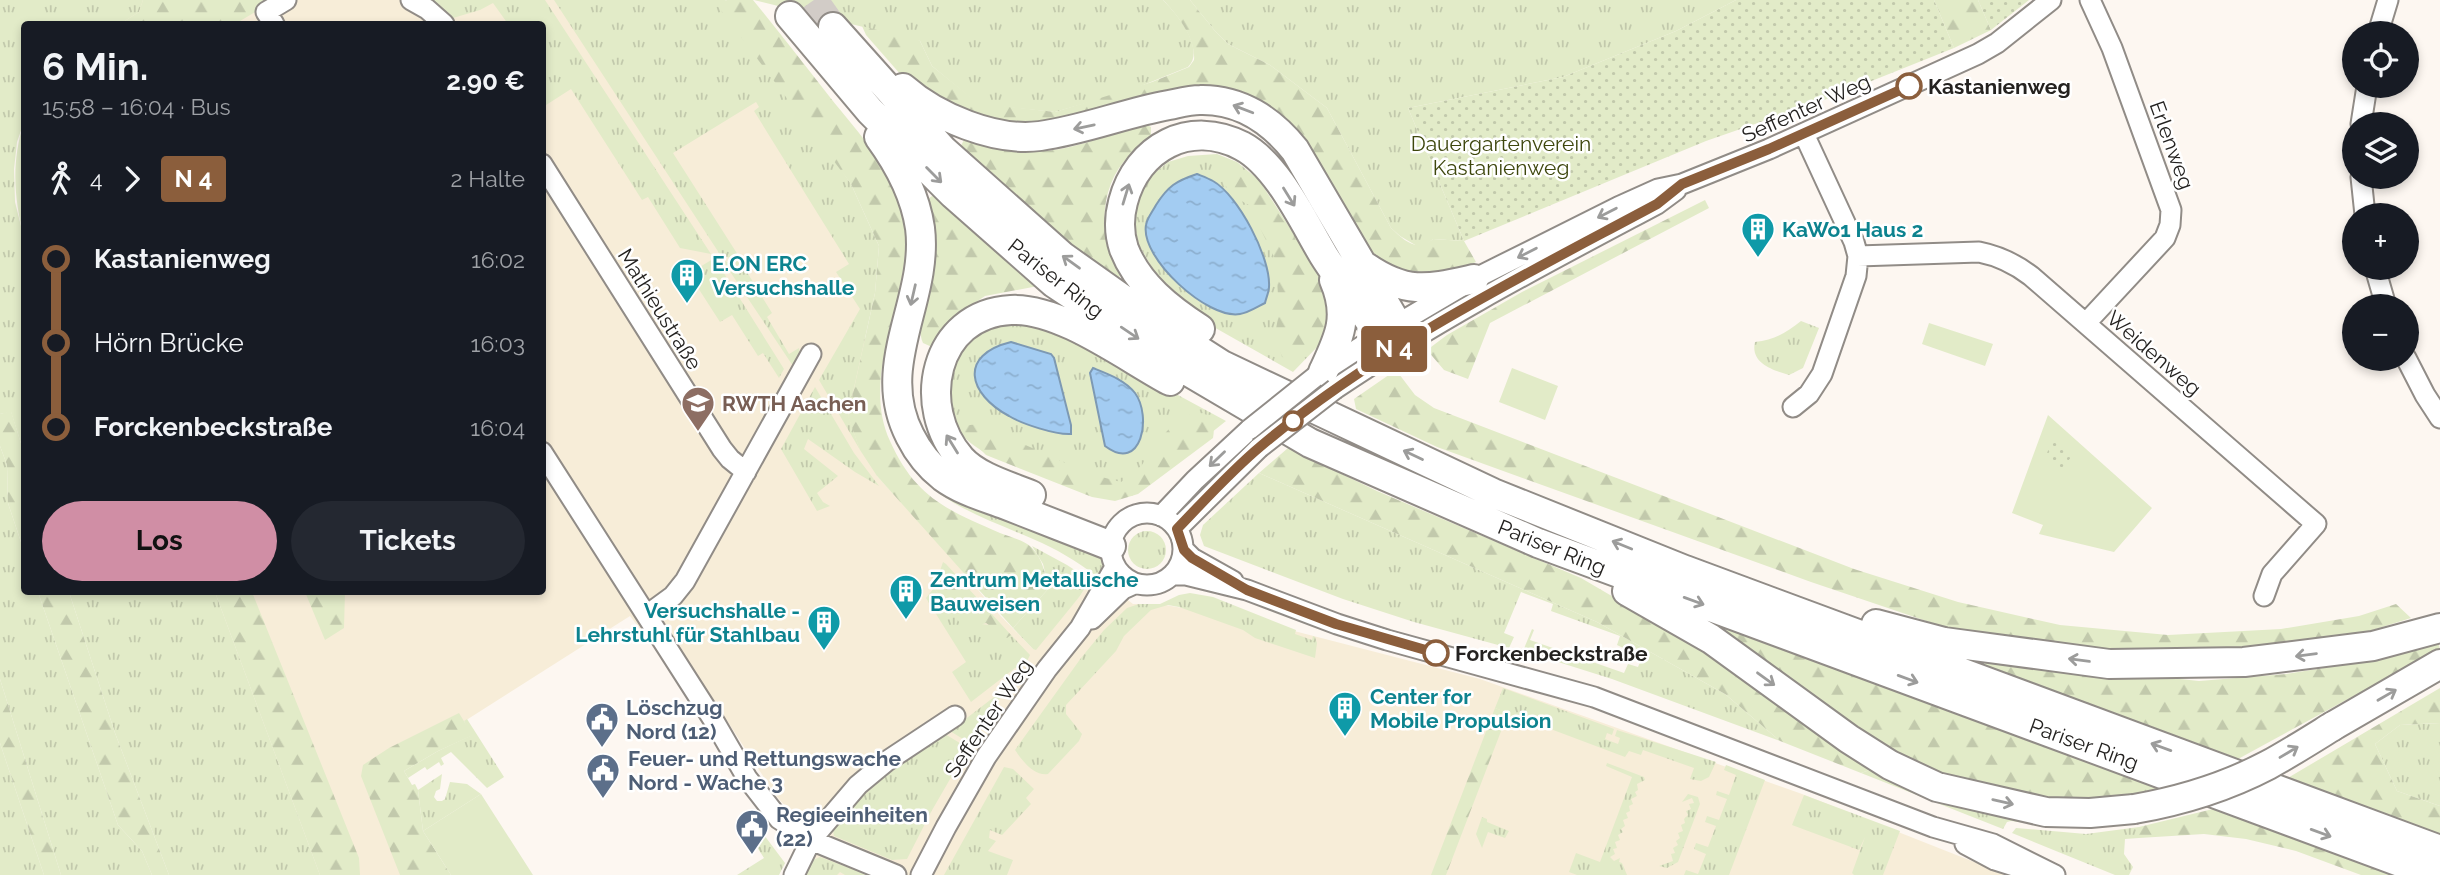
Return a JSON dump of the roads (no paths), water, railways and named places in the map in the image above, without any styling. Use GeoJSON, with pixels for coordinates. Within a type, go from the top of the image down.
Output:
{"type":"FeatureCollection","features":[{"type":"Feature","properties":{"kind":"highway","name":"Pariser Ring"},"geometry":{"type":"LineString","coordinates":[[1114,547],[958,486],[931,466],[912,440],[903,422],[897,400],[896,377],[920,257],[920,228],[913,200],[897,162],[790,16],[888,129],[953,194],[1054,283],[1179,366],[1310,443],[1538,543],[2435,875]]}},
{"type":"Feature","properties":{"kind":"highway","name":"Pariser Ring"},"geometry":{"type":"LineString","coordinates":[[1364,265],[1295,150],[1280,131],[1256,114],[1233,105],[1200,99],[1037,137],[982,130],[950,119],[928,107],[833,27],[943,150],[1062,257],[1222,365],[1493,493],[1685,570],[2440,850]]}},
{"type":"Feature","properties":{"kind":"highway"},"geometry":{"type":"LineString","coordinates":[[1324,379],[1343,322],[1340,295],[1325,258],[1289,195],[1271,171],[1244,147],[1219,138],[1192,136],[1172,141],[1145,157],[1128,185],[1119,216],[1123,247],[1142,280],[1179,316],[1340,421]]}},
{"type":"Feature","properties":{"kind":"highway"},"geometry":{"type":"LineString","coordinates":[[1325,258],[1393,338]]}},
{"type":"Feature","properties":{"kind":"highway"},"geometry":{"type":"LineString","coordinates":[[1364,265],[1401,286],[1423,288],[1474,279]]}},
{"type":"Feature","properties":{"kind":"highway"},"geometry":{"type":"LineString","coordinates":[[1364,265],[1393,338]]}},
{"type":"Feature","properties":{"kind":"highway"},"geometry":{"type":"LineString","coordinates":[[1114,547],[961,460],[939,424],[935,391],[940,360],[956,334],[981,317],[1011,310],[1038,313],[1065,322],[1231,414],[1310,443]]}},
{"type":"Feature","properties":{"kind":"highway"},"geometry":{"type":"LineString","coordinates":[[1538,543],[1711,639],[1849,739],[1890,765],[1937,787],[2046,812],[2090,813],[2134,809],[2174,801],[2231,782],[2267,766],[2440,664]]}},
{"type":"Feature","properties":{"kind":"highway"},"geometry":{"type":"LineString","coordinates":[[1685,570],[1944,642],[2109,664],[2244,662],[2374,646],[2440,628]]}},
{"type":"Feature","properties":{"kind":"street"},"geometry":{"type":"LineString","coordinates":[[272,21],[266,12],[286,0]]}},
{"type":"Feature","properties":{"kind":"street"},"geometry":{"type":"LineString","coordinates":[[411,0],[440,21]]}},
{"type":"Feature","properties":{"kind":"street","name":"Seffenter Weg"},"geometry":{"type":"LineString","coordinates":[[1393,338],[1474,279],[1658,189],[1682,184],[1804,134],[1978,54],[1997,43],[2050,0]]}},
{"type":"Feature","properties":{"kind":"street","name":"Erlenweg"},"geometry":{"type":"LineString","coordinates":[[2086,323],[2165,238],[2171,217],[2171,210],[2115,56],[2090,0]]}},
{"type":"Feature","properties":{"kind":"street"},"geometry":{"type":"LineString","coordinates":[[2382,21],[2388,0]]}},
{"type":"Feature","properties":{"kind":"street"},"geometry":{"type":"LineString","coordinates":[[1793,407],[1809,394],[1822,374],[1856,275],[1858,256],[1804,134]]}},
{"type":"Feature","properties":{"kind":"street","name":"Mathieustraße"},"geometry":{"type":"LineString","coordinates":[[546,170],[722,449],[746,472]]}},
{"type":"Feature","properties":{"kind":"street","name":"Seffenter Weg"},"geometry":{"type":"LineString","coordinates":[[1161,516],[1239,438],[1324,379],[1393,338],[1657,204],[1682,184]]}},
{"type":"Feature","properties":{"kind":"street","name":"Weidenweg"},"geometry":{"type":"LineString","coordinates":[[1858,256],[1979,252],[1998,256],[2031,276],[2316,524],[2273,574],[2264,596]]}},
{"type":"Feature","properties":{"kind":"street"},"geometry":{"type":"LineString","coordinates":[[648,615],[673,596],[685,581],[811,354]]}},
{"type":"Feature","properties":{"kind":"street"},"geometry":{"type":"LineString","coordinates":[[2413,371],[2440,418]]}},
{"type":"Feature","properties":{"kind":"street","name":"Seffenter Weg"},"geometry":{"type":"LineString","coordinates":[[1177,529],[1324,379]]}},
{"type":"Feature","properties":{"kind":"street"},"geometry":{"type":"LineString","coordinates":[[546,458],[629,590],[648,615],[754,789],[779,818],[811,840],[896,875]]}},
{"type":"Feature","properties":{"kind":"street"},"geometry":{"type":"LineString","coordinates":[[1184,550],[1181,564],[1173,575],[1155,585],[1134,584],[1123,577],[1114,547],[1126,519],[1137,514],[1161,516],[1177,529],[1184,550],[1192,558],[1247,590]]}},
{"type":"Feature","properties":{"kind":"street","name":"Seffenter Weg"},"geometry":{"type":"LineString","coordinates":[[1080,628],[1114,547]]}},
{"type":"Feature","properties":{"kind":"street"},"geometry":{"type":"LineString","coordinates":[[1173,575],[1186,575],[1247,590],[1387,640],[1594,697],[1933,827],[1993,844],[2055,875]]}},
{"type":"Feature","properties":{"kind":"street","name":"Seffenter Weg"},"geometry":{"type":"LineString","coordinates":[[921,875],[986,757],[1047,669],[1080,628],[1097,616],[1123,589],[1134,584]]}},
{"type":"Feature","properties":{"kind":"street","name":"Seffenter Weg"},"geometry":{"type":"LineString","coordinates":[[794,875],[811,840],[858,785],[893,757],[956,716]]}},
{"type":"Feature","properties":{"kind":"street"},"geometry":{"type":"LineString","coordinates":[[1933,827],[1995,860],[2045,875]]}},
{"type":"Feature","properties":{"kind":"water"},"geometry":{"type":"Polygon","coordinates":[[[1197,174],[1213,181],[1233,199],[1251,228],[1265,260],[1269,287],[1265,303],[1240,314],[1211,307],[1195,297],[1165,269],[1147,239],[1146,225],[1160,198],[1173,185],[1197,174]]]}},
{"type":"Feature","properties":{"kind":"water"},"geometry":{"type":"Polygon","coordinates":[[[1011,342],[1051,354],[1054,358],[1071,434],[1048,431],[1022,422],[995,407],[985,397],[975,376],[976,365],[994,348],[1011,342]]]}},
{"type":"Feature","properties":{"kind":"water"},"geometry":{"type":"Polygon","coordinates":[[[1093,368],[1126,384],[1140,403],[1143,427],[1135,448],[1128,453],[1118,453],[1105,446],[1090,373],[1093,368]]]}},
{"type":"Feature","properties":{"kind":"tunnel"},"geometry":{"type":"LineString","coordinates":[[814,0],[833,27]]}},
{"type":"Feature","properties":{"kind":"place","name":"Kastanienweg"},"geometry":{"type":"Point","coordinates":[1909,86]}},
{"type":"Feature","properties":{"kind":"place","name":"KaWo1 Haus 2"},"geometry":{"type":"Point","coordinates":[1758,259]}},
{"type":"Feature","properties":{"kind":"place","name":"E.ON ERC Versuchshalle"},"geometry":{"type":"Point","coordinates":[687,305]}},
{"type":"Feature","properties":{"kind":"place","name":"RWTH Aachen"},"geometry":{"type":"Point","coordinates":[698,433]}},
{"type":"Feature","properties":{"kind":"place","name":"Zentrum Metallische Bauweisen"},"geometry":{"type":"Point","coordinates":[906,621]}},
{"type":"Feature","properties":{"kind":"place","name":"Versuchshalle - Lehrstuhl für Stahlbau"},"geometry":{"type":"Point","coordinates":[824,652]}},
{"type":"Feature","properties":{"kind":"place","name":"Forckenbeckstraße"},"geometry":{"type":"Point","coordinates":[1436,653]}},
{"type":"Feature","properties":{"kind":"place","name":"Center for Mobile Propulsion"},"geometry":{"type":"Point","coordinates":[1345,738]}},
{"type":"Feature","properties":{"kind":"place","name":"Löschzug Nord (12)"},"geometry":{"type":"Point","coordinates":[602,749]}},
{"type":"Feature","properties":{"kind":"place","name":"Feuer- und Rettungswache Nord - Wache 3"},"geometry":{"type":"Point","coordinates":[603,800]}},
{"type":"Feature","properties":{"kind":"place","name":"Regieeinheiten (22)"},"geometry":{"type":"Point","coordinates":[752,856]}},
{"type":"Feature","properties":{"kind":"park label","name":"Dauergartenverein Kastanienweg"},"geometry":{"type":"Point","coordinates":[1501,155]}}]}
